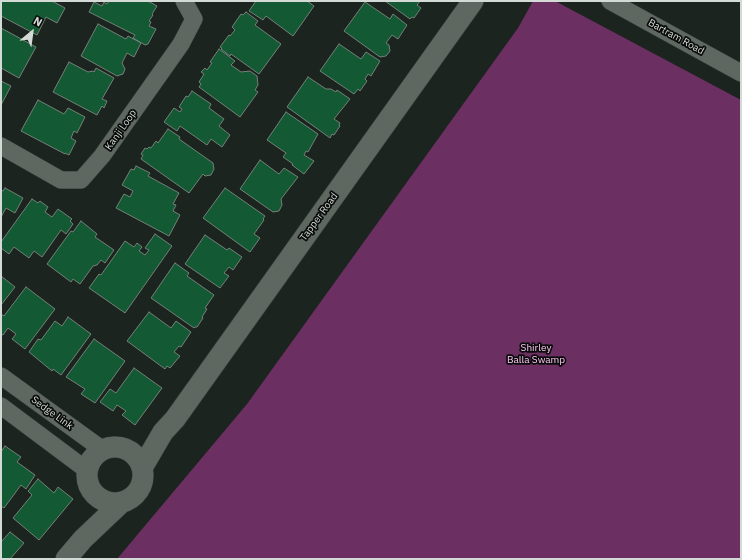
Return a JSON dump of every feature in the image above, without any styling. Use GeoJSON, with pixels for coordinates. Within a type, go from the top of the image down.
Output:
{"type":"FeatureCollection","features":[{"type":"Feature","properties":{"kind":"street","name":"Kanji Loop"},"geometry":{"type":"LineString","coordinates":[[1,146],[61,180],[81,180],[102,156],[181,44],[194,20],[184,1]]}},
{"type":"Feature","properties":{"kind":"street","name":"Tapper Road"},"geometry":{"type":"LineString","coordinates":[[142,468],[163,432],[174,419],[473,1]]}},
{"type":"Feature","properties":{"kind":"street","name":"Bartram Road"},"geometry":{"type":"LineString","coordinates":[[610,1],[741,73]]}},
{"type":"Feature","properties":{"kind":"street","name":"Sedge Link"},"geometry":{"type":"LineString","coordinates":[[1,376],[113,450]]}},
{"type":"Feature","properties":{"kind":"street"},"geometry":{"type":"LineString","coordinates":[[1,406],[88,471]]}},
{"type":"Feature","properties":{"kind":"street","name":"Tapper Road"},"geometry":{"type":"LineString","coordinates":[[113,450],[163,432]]}},
{"type":"Feature","properties":{"kind":"street"},"geometry":{"type":"LineString","coordinates":[[66,559],[83,539],[121,503],[133,497],[139,490],[143,481],[142,468],[138,460],[131,453],[113,450],[95,456],[90,463],[88,471],[89,484],[94,494],[102,500],[111,503],[121,503]]}},
{"type":"Feature","properties":{"kind":"street"},"geometry":{"type":"LineString","coordinates":[[83,539],[94,494]]}},
{"type":"Feature","properties":{"kind":"green space","name":"Shirley Balla Swamp"},"geometry":{"type":"Polygon","coordinates":[[[533,1],[555,1],[741,100],[741,559],[117,559],[247,404],[518,28],[533,1]]]}},
{"type":"Feature","properties":{"kind":"building"},"geometry":{"type":"Polygon","coordinates":[[[1,1],[52,1],[65,8],[57,23],[46,17],[37,35],[1,16],[1,1]]]}},
{"type":"Feature","properties":{"kind":"building"},"geometry":{"type":"Polygon","coordinates":[[[109,1],[148,1],[157,6],[149,21],[151,22],[149,26],[156,29],[148,44],[145,45],[133,38],[135,35],[89,12],[94,2],[102,6],[104,2],[107,4],[109,1]]]}},
{"type":"Feature","properties":{"kind":"building"},"geometry":{"type":"Polygon","coordinates":[[[256,1],[307,1],[314,6],[293,36],[266,16],[263,20],[249,11],[256,1]]]}},
{"type":"Feature","properties":{"kind":"building"},"geometry":{"type":"Polygon","coordinates":[[[385,1],[420,1],[417,5],[421,8],[414,18],[412,17],[410,19],[385,1]]]}},
{"type":"Feature","properties":{"kind":"building"},"geometry":{"type":"Polygon","coordinates":[[[365,2],[390,19],[393,14],[407,25],[398,39],[392,35],[386,43],[389,45],[390,51],[386,56],[380,57],[344,31],[365,2]]]}},
{"type":"Feature","properties":{"kind":"building"},"geometry":{"type":"Polygon","coordinates":[[[246,12],[258,21],[255,25],[281,44],[259,74],[231,54],[230,56],[220,47],[235,30],[232,27],[241,14],[243,15],[246,12]]]}},
{"type":"Feature","properties":{"kind":"building"},"geometry":{"type":"Polygon","coordinates":[[[98,24],[126,39],[128,36],[141,43],[134,57],[127,53],[122,63],[125,69],[123,74],[117,76],[81,56],[98,24]]]}},
{"type":"Feature","properties":{"kind":"building"},"geometry":{"type":"Polygon","coordinates":[[[1,28],[36,47],[19,78],[1,68],[1,28]]]}},
{"type":"Feature","properties":{"kind":"building"},"geometry":{"type":"Polygon","coordinates":[[[339,44],[361,59],[366,52],[380,61],[371,76],[368,74],[365,79],[367,81],[360,91],[358,89],[354,94],[320,71],[339,44]]]}},
{"type":"Feature","properties":{"kind":"building"},"geometry":{"type":"Polygon","coordinates":[[[219,49],[235,61],[231,65],[241,72],[250,71],[257,76],[258,85],[255,90],[258,92],[240,117],[199,87],[201,84],[199,82],[204,74],[201,72],[205,68],[207,70],[212,63],[210,62],[219,49]]]}},
{"type":"Feature","properties":{"kind":"building"},"geometry":{"type":"Polygon","coordinates":[[[69,62],[88,72],[94,72],[96,68],[114,78],[102,99],[107,101],[104,108],[102,106],[97,115],[53,92],[69,62]]]}},
{"type":"Feature","properties":{"kind":"building"},"geometry":{"type":"Polygon","coordinates":[[[308,77],[326,89],[331,89],[336,92],[337,90],[350,99],[334,119],[340,123],[340,126],[330,138],[287,107],[308,77]]]}},
{"type":"Feature","properties":{"kind":"building"},"geometry":{"type":"Polygon","coordinates":[[[1,81],[11,86],[1,105],[1,81]]]}},
{"type":"Feature","properties":{"kind":"building"},"geometry":{"type":"Polygon","coordinates":[[[192,91],[211,104],[209,108],[224,119],[219,126],[230,135],[222,147],[211,139],[207,145],[180,126],[177,131],[164,122],[174,108],[180,112],[182,109],[179,107],[186,96],[188,97],[192,91]]]}},
{"type":"Feature","properties":{"kind":"building"},"geometry":{"type":"Polygon","coordinates":[[[38,100],[64,114],[68,108],[85,117],[77,133],[74,131],[71,138],[76,141],[69,155],[21,131],[38,100]]]}},
{"type":"Feature","properties":{"kind":"building"},"geometry":{"type":"Polygon","coordinates":[[[286,112],[318,134],[308,152],[306,151],[304,155],[314,161],[304,174],[283,157],[286,153],[267,140],[286,112]]]}},
{"type":"Feature","properties":{"kind":"building"},"geometry":{"type":"Polygon","coordinates":[[[168,129],[180,137],[179,139],[213,163],[214,169],[211,175],[205,176],[203,174],[189,193],[141,159],[143,155],[141,154],[145,148],[151,148],[156,141],[158,143],[168,129]]]}},
{"type":"Feature","properties":{"kind":"building"},"geometry":{"type":"Polygon","coordinates":[[[260,160],[279,174],[284,168],[298,177],[281,199],[282,205],[279,211],[273,212],[240,189],[260,160]]]}},
{"type":"Feature","properties":{"kind":"building"},"geometry":{"type":"Polygon","coordinates":[[[136,166],[150,173],[148,176],[179,193],[173,204],[176,205],[173,211],[180,215],[169,236],[116,208],[124,194],[130,197],[133,191],[122,185],[131,169],[134,170],[136,166]]]}},
{"type":"Feature","properties":{"kind":"building"},"geometry":{"type":"Polygon","coordinates":[[[5,188],[23,198],[15,213],[6,208],[1,217],[1,190],[3,191],[5,188]]]}},
{"type":"Feature","properties":{"kind":"building"},"geometry":{"type":"Polygon","coordinates":[[[225,188],[265,216],[263,219],[264,220],[254,234],[260,238],[250,252],[203,218],[225,188]]]}},
{"type":"Feature","properties":{"kind":"building"},"geometry":{"type":"Polygon","coordinates":[[[32,199],[38,203],[40,201],[48,207],[45,212],[52,217],[58,209],[72,219],[70,221],[73,224],[66,234],[61,230],[42,257],[34,251],[29,258],[14,247],[9,254],[1,248],[1,242],[32,199]]]}},
{"type":"Feature","properties":{"kind":"building"},"geometry":{"type":"Polygon","coordinates":[[[81,221],[97,234],[95,237],[114,250],[105,263],[101,260],[97,265],[93,266],[80,284],[73,279],[71,282],[47,264],[71,231],[73,232],[81,221]]]}},
{"type":"Feature","properties":{"kind":"building"},"geometry":{"type":"Polygon","coordinates":[[[155,234],[172,246],[125,313],[89,288],[99,274],[101,275],[125,241],[134,247],[137,243],[142,247],[139,251],[145,255],[149,250],[145,248],[155,234]]]}},
{"type":"Feature","properties":{"kind":"building"},"geometry":{"type":"Polygon","coordinates":[[[205,235],[227,250],[229,248],[242,257],[233,270],[229,267],[224,273],[229,276],[220,288],[185,264],[205,235]]]}},
{"type":"Feature","properties":{"kind":"building"},"geometry":{"type":"Polygon","coordinates":[[[175,263],[189,273],[187,276],[214,295],[205,308],[207,309],[202,317],[203,318],[197,327],[194,328],[151,298],[175,263]]]}},
{"type":"Feature","properties":{"kind":"building"},"geometry":{"type":"Polygon","coordinates":[[[1,276],[15,287],[1,305],[1,276]]]}},
{"type":"Feature","properties":{"kind":"building"},"geometry":{"type":"Polygon","coordinates":[[[26,287],[55,309],[25,349],[12,339],[16,334],[8,328],[3,335],[1,334],[1,314],[4,316],[26,287]]]}},
{"type":"Feature","properties":{"kind":"building"},"geometry":{"type":"Polygon","coordinates":[[[149,312],[171,328],[176,321],[191,332],[181,347],[179,346],[174,352],[180,356],[170,368],[167,366],[165,369],[127,341],[149,312]]]}},
{"type":"Feature","properties":{"kind":"building"},"geometry":{"type":"Polygon","coordinates":[[[68,317],[91,334],[61,375],[53,369],[52,371],[29,352],[38,339],[41,340],[55,321],[62,326],[68,317]]]}},
{"type":"Feature","properties":{"kind":"building"},"geometry":{"type":"Polygon","coordinates":[[[94,339],[125,361],[95,403],[81,394],[85,389],[66,377],[94,339]]]}},
{"type":"Feature","properties":{"kind":"building"},"geometry":{"type":"Polygon","coordinates":[[[134,368],[162,388],[135,425],[122,415],[126,411],[117,405],[113,411],[100,402],[110,389],[116,393],[134,368]]]}},
{"type":"Feature","properties":{"kind":"building"},"geometry":{"type":"Polygon","coordinates":[[[5,446],[21,457],[17,462],[35,475],[26,489],[21,485],[4,508],[1,506],[1,452],[5,446]]]}},
{"type":"Feature","properties":{"kind":"building"},"geometry":{"type":"Polygon","coordinates":[[[38,479],[54,493],[58,487],[73,499],[39,540],[13,518],[32,495],[28,491],[38,479]]]}},
{"type":"Feature","properties":{"kind":"building"},"geometry":{"type":"Polygon","coordinates":[[[10,532],[24,543],[10,559],[1,559],[1,542],[10,532]]]}}]}
